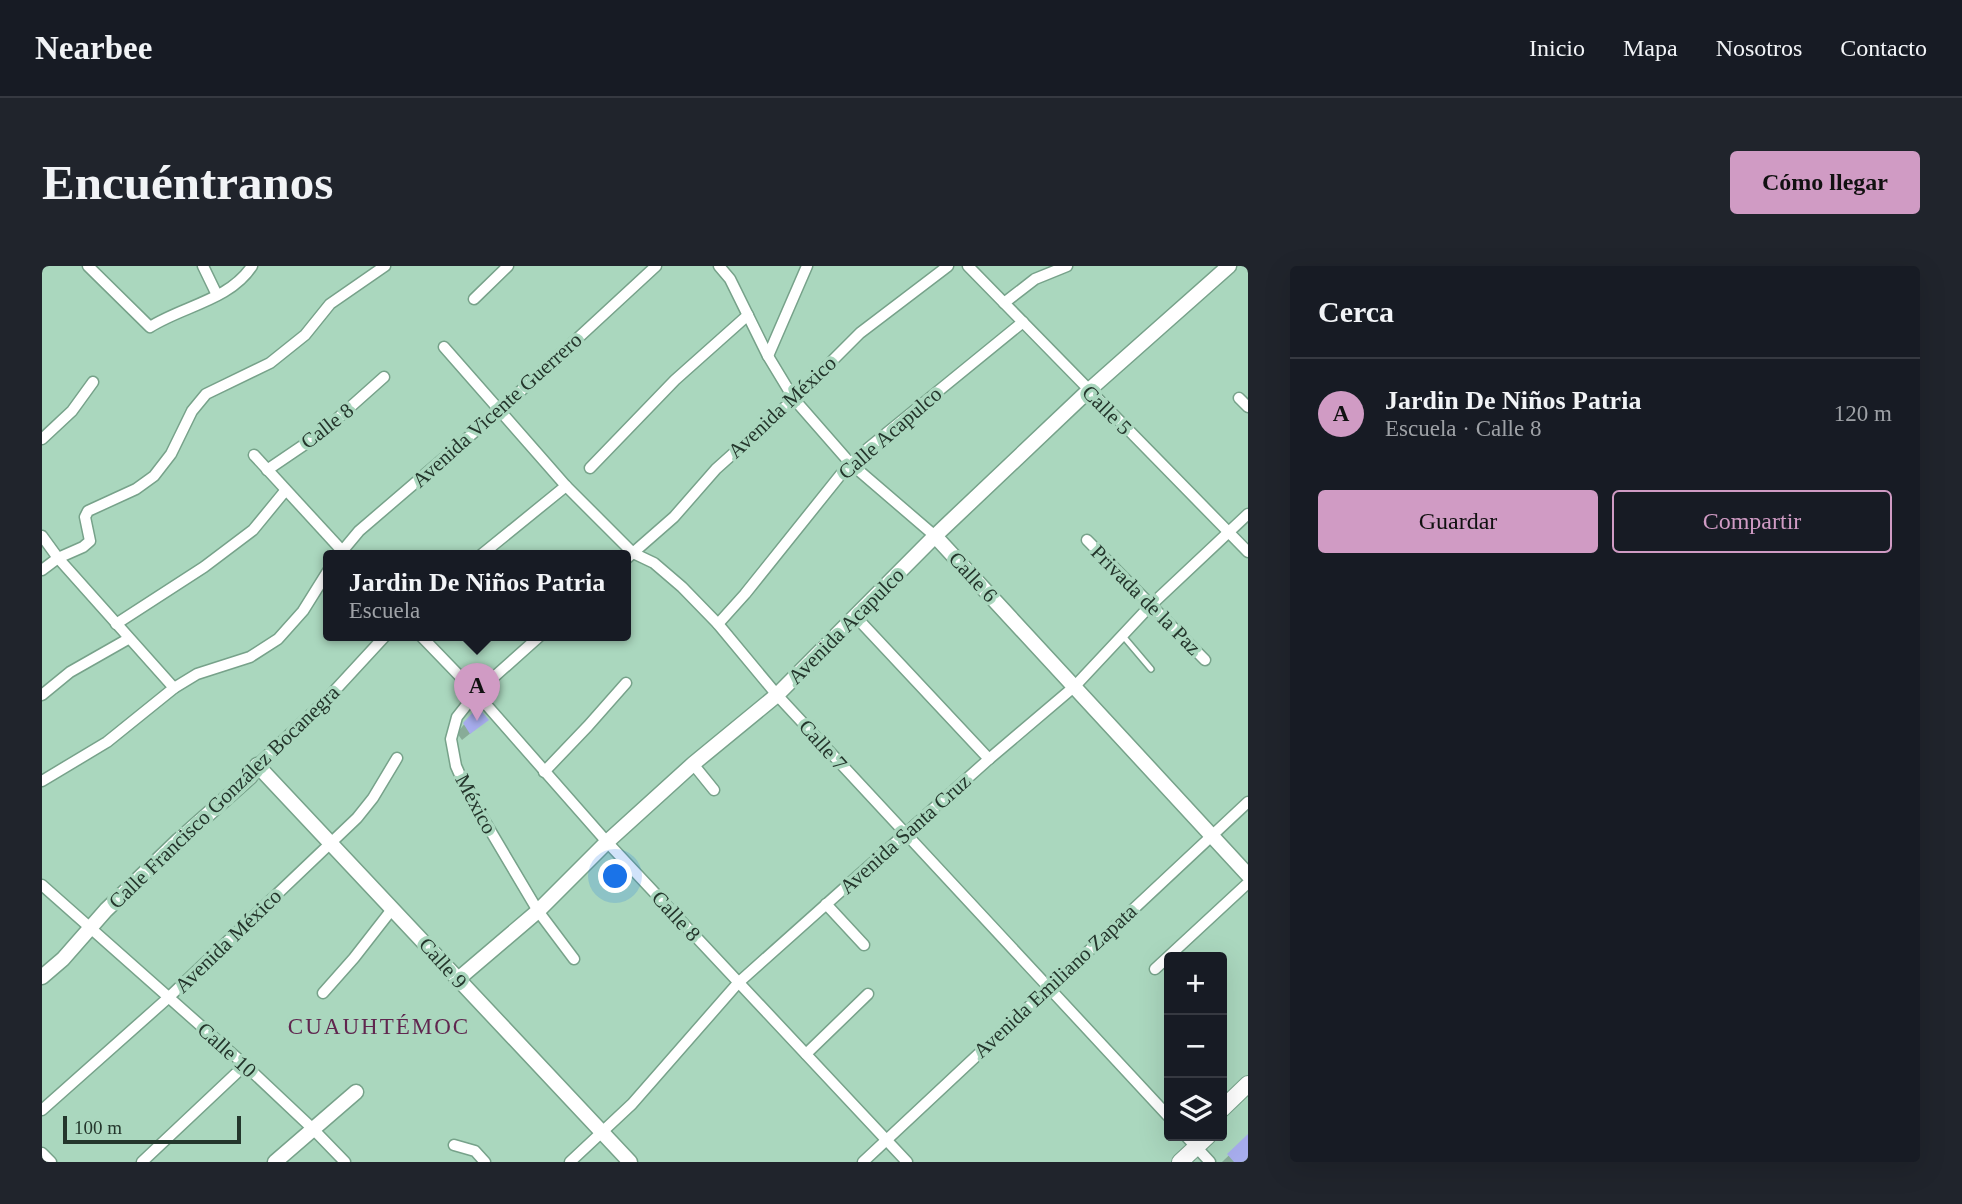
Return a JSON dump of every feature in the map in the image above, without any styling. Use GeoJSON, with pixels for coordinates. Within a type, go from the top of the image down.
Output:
{"type":"FeatureCollection","features":[{"type":"Feature","properties":{"kind":"main road"},"geometry":{"type":"LineString","coordinates":[[1227,1105],[1247,1090]]}},
{"type":"Feature","properties":{"kind":"main road"},"geometry":{"type":"LineString","coordinates":[[1227,1116],[1247,1090]]}},
{"type":"Feature","properties":{"kind":"main road"},"geometry":{"type":"LineString","coordinates":[[1166,1162],[1192,1141]]}},
{"type":"Feature","properties":{"kind":"main road"},"geometry":{"type":"LineString","coordinates":[[1180,1162],[1194,1141]]}},
{"type":"Feature","properties":{"kind":"street"},"geometry":{"type":"LineString","coordinates":[[88,266],[150,327],[235,285],[251,266]]}},
{"type":"Feature","properties":{"kind":"street"},"geometry":{"type":"LineString","coordinates":[[203,266],[218,295]]}},
{"type":"Feature","properties":{"kind":"street"},"geometry":{"type":"LineString","coordinates":[[42,570],[90,541],[85,517],[88,511],[136,489],[155,476],[171,454],[192,411],[206,394],[270,363],[305,335],[330,304],[385,266]]}},
{"type":"Feature","properties":{"kind":"street"},"geometry":{"type":"LineString","coordinates":[[474,299],[508,266]]}},
{"type":"Feature","properties":{"kind":"street","name":"Avenida Vicente Guerrero"},"geometry":{"type":"LineString","coordinates":[[344,550],[359,531],[499,410],[656,266]]}},
{"type":"Feature","properties":{"kind":"street","name":"Calle 6"},"geometry":{"type":"LineString","coordinates":[[719,266],[730,279],[768,356],[794,399],[850,463],[935,536],[1248,875]]}},
{"type":"Feature","properties":{"kind":"street"},"geometry":{"type":"LineString","coordinates":[[768,356],[807,266]]}},
{"type":"Feature","properties":{"kind":"street","name":"Avenida México"},"geometry":{"type":"LineString","coordinates":[[631,554],[674,517],[716,469],[868,327],[948,266]]}},
{"type":"Feature","properties":{"kind":"street","name":"Calle 5"},"geometry":{"type":"LineString","coordinates":[[968,266],[1248,552]]}},
{"type":"Feature","properties":{"kind":"street"},"geometry":{"type":"LineString","coordinates":[[1004,303],[1035,279],[1067,266]]}},
{"type":"Feature","properties":{"kind":"street","name":"Avenida Acapulco"},"geometry":{"type":"LineString","coordinates":[[457,980],[538,911],[607,842],[694,764],[777,695],[935,536],[1088,391],[1229,266]]}},
{"type":"Feature","properties":{"kind":"street"},"geometry":{"type":"LineString","coordinates":[[590,468],[675,380],[748,315]]}},
{"type":"Feature","properties":{"kind":"street","name":"Calle Acapulco"},"geometry":{"type":"LineString","coordinates":[[718,624],[850,463],[1023,322]]}},
{"type":"Feature","properties":{"kind":"street","name":"Calle 7"},"geometry":{"type":"LineString","coordinates":[[444,347],[624,550]]}},
{"type":"Feature","properties":{"kind":"street","name":"Calle 8"},"geometry":{"type":"LineString","coordinates":[[267,470],[320,434],[384,377]]}},
{"type":"Feature","properties":{"kind":"street"},"geometry":{"type":"LineString","coordinates":[[42,439],[72,411],[93,382]]}},
{"type":"Feature","properties":{"kind":"street"},"geometry":{"type":"LineString","coordinates":[[1239,398],[1248,407]]}},
{"type":"Feature","properties":{"kind":"street"},"geometry":{"type":"LineString","coordinates":[[254,455],[339,550]]}},
{"type":"Feature","properties":{"kind":"street"},"geometry":{"type":"LineString","coordinates":[[487,550],[566,486]]}},
{"type":"Feature","properties":{"kind":"street"},"geometry":{"type":"LineString","coordinates":[[116,624],[204,567],[253,530],[285,491]]}},
{"type":"Feature","properties":{"kind":"street","name":"Avenida Santa Cruz"},"geometry":{"type":"LineString","coordinates":[[570,1162],[632,1104],[738,983],[1075,686],[1150,606],[1248,514]]}},
{"type":"Feature","properties":{"kind":"street"},"geometry":{"type":"LineString","coordinates":[[42,536],[128,639],[174,688]]}},
{"type":"Feature","properties":{"kind":"street","name":"Privada de la Paz"},"geometry":{"type":"LineString","coordinates":[[1087,540],[1205,660]]}},
{"type":"Feature","properties":{"kind":"street","name":"Calle 7"},"geometry":{"type":"LineString","coordinates":[[631,557],[654,563],[718,624],[777,695],[1164,1112]]}},
{"type":"Feature","properties":{"kind":"street"},"geometry":{"type":"LineString","coordinates":[[42,781],[107,742],[174,688],[197,674],[250,657],[278,639],[303,611],[323,579]]}},
{"type":"Feature","properties":{"kind":"street"},"geometry":{"type":"LineString","coordinates":[[856,617],[989,759]]}},
{"type":"Feature","properties":{"kind":"street"},"geometry":{"type":"LineString","coordinates":[[42,695],[70,672],[128,639]]}},
{"type":"Feature","properties":{"kind":"street","name":"Calle Francisco González Bocanegra"},"geometry":{"type":"LineString","coordinates":[[42,977],[92,929],[106,910],[250,777],[257,765],[326,700],[380,641]]}},
{"type":"Feature","properties":{"kind":"street","name":"Calle 8"},"geometry":{"type":"LineString","coordinates":[[425,641],[476,693],[607,842],[907,1162]]}},
{"type":"Feature","properties":{"kind":"street"},"geometry":{"type":"LineString","coordinates":[[476,693],[534,641]]}},
{"type":"Feature","properties":{"kind":"street"},"geometry":{"type":"LineString","coordinates":[[544,772],[626,683]]}},
{"type":"Feature","properties":{"kind":"street","name":"México"},"geometry":{"type":"LineString","coordinates":[[476,693],[457,717],[451,739],[456,766],[468,793],[538,911],[574,959]]}},
{"type":"Feature","properties":{"kind":"street","name":"Avenida México"},"geometry":{"type":"LineString","coordinates":[[42,1110],[168,998],[357,818],[373,798],[397,758]]}},
{"type":"Feature","properties":{"kind":"street"},"geometry":{"type":"LineString","coordinates":[[694,764],[714,790]]}},
{"type":"Feature","properties":{"kind":"street","name":"Calle 9"},"geometry":{"type":"LineString","coordinates":[[257,765],[629,1162]]}},
{"type":"Feature","properties":{"kind":"street","name":"Avenida Emiliano Zapata"},"geometry":{"type":"LineString","coordinates":[[863,1162],[1248,802]]}},
{"type":"Feature","properties":{"kind":"street"},"geometry":{"type":"LineString","coordinates":[[1155,969],[1248,883]]}},
{"type":"Feature","properties":{"kind":"street","name":"Calle 10"},"geometry":{"type":"LineString","coordinates":[[42,885],[244,1065],[345,1162]]}},
{"type":"Feature","properties":{"kind":"street"},"geometry":{"type":"LineString","coordinates":[[826,904],[864,945]]}},
{"type":"Feature","properties":{"kind":"street"},"geometry":{"type":"LineString","coordinates":[[323,993],[393,908]]}},
{"type":"Feature","properties":{"kind":"street"},"geometry":{"type":"LineString","coordinates":[[806,1055],[868,994]]}},
{"type":"Feature","properties":{"kind":"street"},"geometry":{"type":"LineString","coordinates":[[142,1162],[244,1065]]}},
{"type":"Feature","properties":{"kind":"street"},"geometry":{"type":"LineString","coordinates":[[275,1162],[356,1092]]}},
{"type":"Feature","properties":{"kind":"street"},"geometry":{"type":"LineString","coordinates":[[1196,1141],[1210,1162]]}},
{"type":"Feature","properties":{"kind":"street"},"geometry":{"type":"LineString","coordinates":[[454,1145],[475,1151],[485,1162]]}},
{"type":"Feature","properties":{"kind":"street"},"geometry":{"type":"LineString","coordinates":[[42,1153],[51,1162]]}},
{"type":"Feature","properties":{"kind":"lane"},"geometry":{"type":"LineString","coordinates":[[1122,635],[1151,669]]}},
{"type":"Feature","properties":{"kind":"building"},"geometry":{"type":"Polygon","coordinates":[[[478,707],[489,720],[470,734],[463,723],[478,707]]]}},
{"type":"Feature","properties":{"kind":"building"},"geometry":{"type":"Polygon","coordinates":[[[1248,1134],[1248,1162],[1234,1162],[1227,1154],[1248,1134]]]}},
{"type":"Feature","properties":{"kind":"place","name":"Jardin De Niños Patria"},"geometry":{"type":"Point","coordinates":[477,721]}},
{"type":"Feature","properties":{"kind":"district","name":"CUAUHTÉMOC"},"geometry":{"type":"Point","coordinates":[379,1026]}}]}
